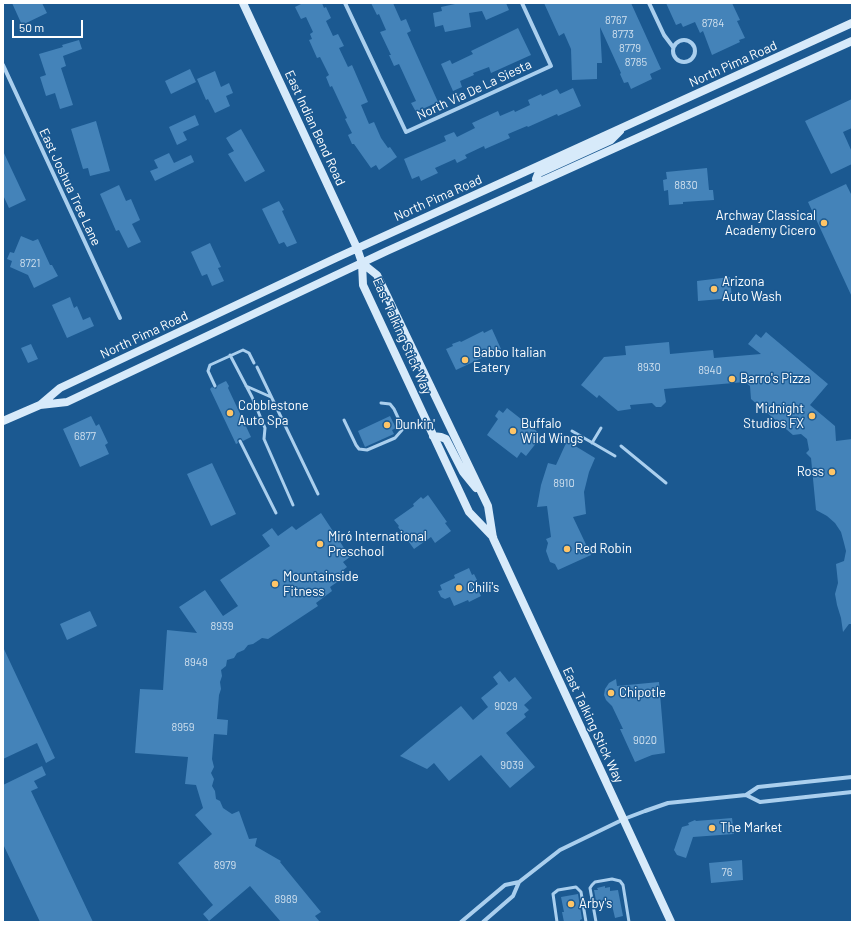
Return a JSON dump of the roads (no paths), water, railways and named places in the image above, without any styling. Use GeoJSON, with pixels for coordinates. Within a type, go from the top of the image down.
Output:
{"type":"FeatureCollection","features":[{"type":"Feature","properties":{"kind":"main road","name":"East Indian Bend Road"},"geometry":{"type":"LineString","coordinates":[[243,3],[357,248],[362,263]]}},
{"type":"Feature","properties":{"kind":"main road","name":"North Pima Road"},"geometry":{"type":"LineString","coordinates":[[3,421],[40,405],[60,388],[357,248],[852,23]]}},
{"type":"Feature","properties":{"kind":"main road","name":"North Pima Road"},"geometry":{"type":"LineString","coordinates":[[40,405],[67,402],[362,263],[852,41]]}},
{"type":"Feature","properties":{"kind":"main road"},"geometry":{"type":"LineString","coordinates":[[537,183],[536,179],[538,174],[541,172],[611,140],[623,127]]}},
{"type":"Feature","properties":{"kind":"main road","name":"East Talking Stick Way"},"geometry":{"type":"LineString","coordinates":[[362,263],[363,285],[469,512],[493,538]]}},
{"type":"Feature","properties":{"kind":"main road","name":"East Talking Stick Way"},"geometry":{"type":"LineString","coordinates":[[362,263],[377,275],[488,506],[493,538],[671,922]]}},
{"type":"Feature","properties":{"kind":"main road"},"geometry":{"type":"LineString","coordinates":[[433,436],[446,439],[467,479],[481,493]]}},
{"type":"Feature","properties":{"kind":"street","name":"North Via De La Siesta"},"geometry":{"type":"LineString","coordinates":[[345,3],[406,132],[551,66],[522,3]]}},
{"type":"Feature","properties":{"kind":"street"},"geometry":{"type":"LineString","coordinates":[[649,3],[664,35],[673,47],[672,52],[674,56],[681,62],[688,61],[695,53],[693,45],[688,40],[680,40],[673,47]]}},
{"type":"Feature","properties":{"kind":"street","name":"East Joshua Tree Lane"},"geometry":{"type":"LineString","coordinates":[[3,64],[120,318]]}},
{"type":"Feature","properties":{"kind":"street"},"geometry":{"type":"LineString","coordinates":[[461,922],[505,885],[519,882],[560,850],[624,819],[668,803],[746,795],[758,787],[852,778]]}},
{"type":"Feature","properties":{"kind":"street"},"geometry":{"type":"LineString","coordinates":[[746,795],[760,802],[852,792]]}},
{"type":"Feature","properties":{"kind":"street"},"geometry":{"type":"LineString","coordinates":[[483,922],[513,896],[519,882]]}},
{"type":"Feature","properties":{"kind":"lane"},"geometry":{"type":"LineString","coordinates":[[216,386],[208,371],[210,365],[243,350],[249,352],[254,362]]}},
{"type":"Feature","properties":{"kind":"lane"},"geometry":{"type":"LineString","coordinates":[[230,355],[252,397],[265,428],[264,439],[293,505]]}},
{"type":"Feature","properties":{"kind":"lane"},"geometry":{"type":"LineString","coordinates":[[257,367],[318,494]]}},
{"type":"Feature","properties":{"kind":"lane"},"geometry":{"type":"LineString","coordinates":[[246,386],[271,397]]}},
{"type":"Feature","properties":{"kind":"lane"},"geometry":{"type":"LineString","coordinates":[[344,420],[359,450],[367,450],[395,438],[402,430],[401,424],[390,404],[381,402]]}},
{"type":"Feature","properties":{"kind":"lane"},"geometry":{"type":"LineString","coordinates":[[592,443],[601,428]]}},
{"type":"Feature","properties":{"kind":"lane"},"geometry":{"type":"LineString","coordinates":[[572,431],[615,456]]}},
{"type":"Feature","properties":{"kind":"lane"},"geometry":{"type":"LineString","coordinates":[[240,442],[276,513]]}},
{"type":"Feature","properties":{"kind":"lane"},"geometry":{"type":"LineString","coordinates":[[622,446],[666,483]]}},
{"type":"Feature","properties":{"kind":"lane"},"geometry":{"type":"LineString","coordinates":[[596,922],[590,888],[595,882],[612,879],[620,881],[623,885],[629,922]]}},
{"type":"Feature","properties":{"kind":"lane"},"geometry":{"type":"LineString","coordinates":[[557,922],[553,894],[558,890],[576,887],[581,892],[586,922]]}},
{"type":"Feature","properties":{"kind":"place","name":"Archway Classical Academy Cicero"},"geometry":{"type":"Point","coordinates":[824,223]}},
{"type":"Feature","properties":{"kind":"place","name":"Arizona Auto Wash"},"geometry":{"type":"Point","coordinates":[714,289]}},
{"type":"Feature","properties":{"kind":"place","name":"Babbo Italian Eatery"},"geometry":{"type":"Point","coordinates":[465,360]}},
{"type":"Feature","properties":{"kind":"place","name":"Barro's Pizza"},"geometry":{"type":"Point","coordinates":[732,379]}},
{"type":"Feature","properties":{"kind":"place","name":"Cobblestone Auto Spa"},"geometry":{"type":"Point","coordinates":[230,413]}},
{"type":"Feature","properties":{"kind":"place","name":"Midnight Studios FX"},"geometry":{"type":"Point","coordinates":[812,416]}},
{"type":"Feature","properties":{"kind":"place","name":"Dunkin'"},"geometry":{"type":"Point","coordinates":[387,425]}},
{"type":"Feature","properties":{"kind":"place","name":"Buffalo Wild Wings"},"geometry":{"type":"Point","coordinates":[513,431]}},
{"type":"Feature","properties":{"kind":"place","name":"Ross"},"geometry":{"type":"Point","coordinates":[832,472]}},
{"type":"Feature","properties":{"kind":"place","name":"Miró International Preschool"},"geometry":{"type":"Point","coordinates":[320,544]}},
{"type":"Feature","properties":{"kind":"place","name":"Red Robin"},"geometry":{"type":"Point","coordinates":[567,549]}},
{"type":"Feature","properties":{"kind":"place","name":"Mountainside Fitness"},"geometry":{"type":"Point","coordinates":[275,584]}},
{"type":"Feature","properties":{"kind":"place","name":"Chili's"},"geometry":{"type":"Point","coordinates":[459,588]}},
{"type":"Feature","properties":{"kind":"place","name":"Chipotle"},"geometry":{"type":"Point","coordinates":[611,693]}},
{"type":"Feature","properties":{"kind":"place","name":"The Market"},"geometry":{"type":"Point","coordinates":[712,828]}},
{"type":"Feature","properties":{"kind":"place","name":"Arby's"},"geometry":{"type":"Point","coordinates":[571,904]}}]}
